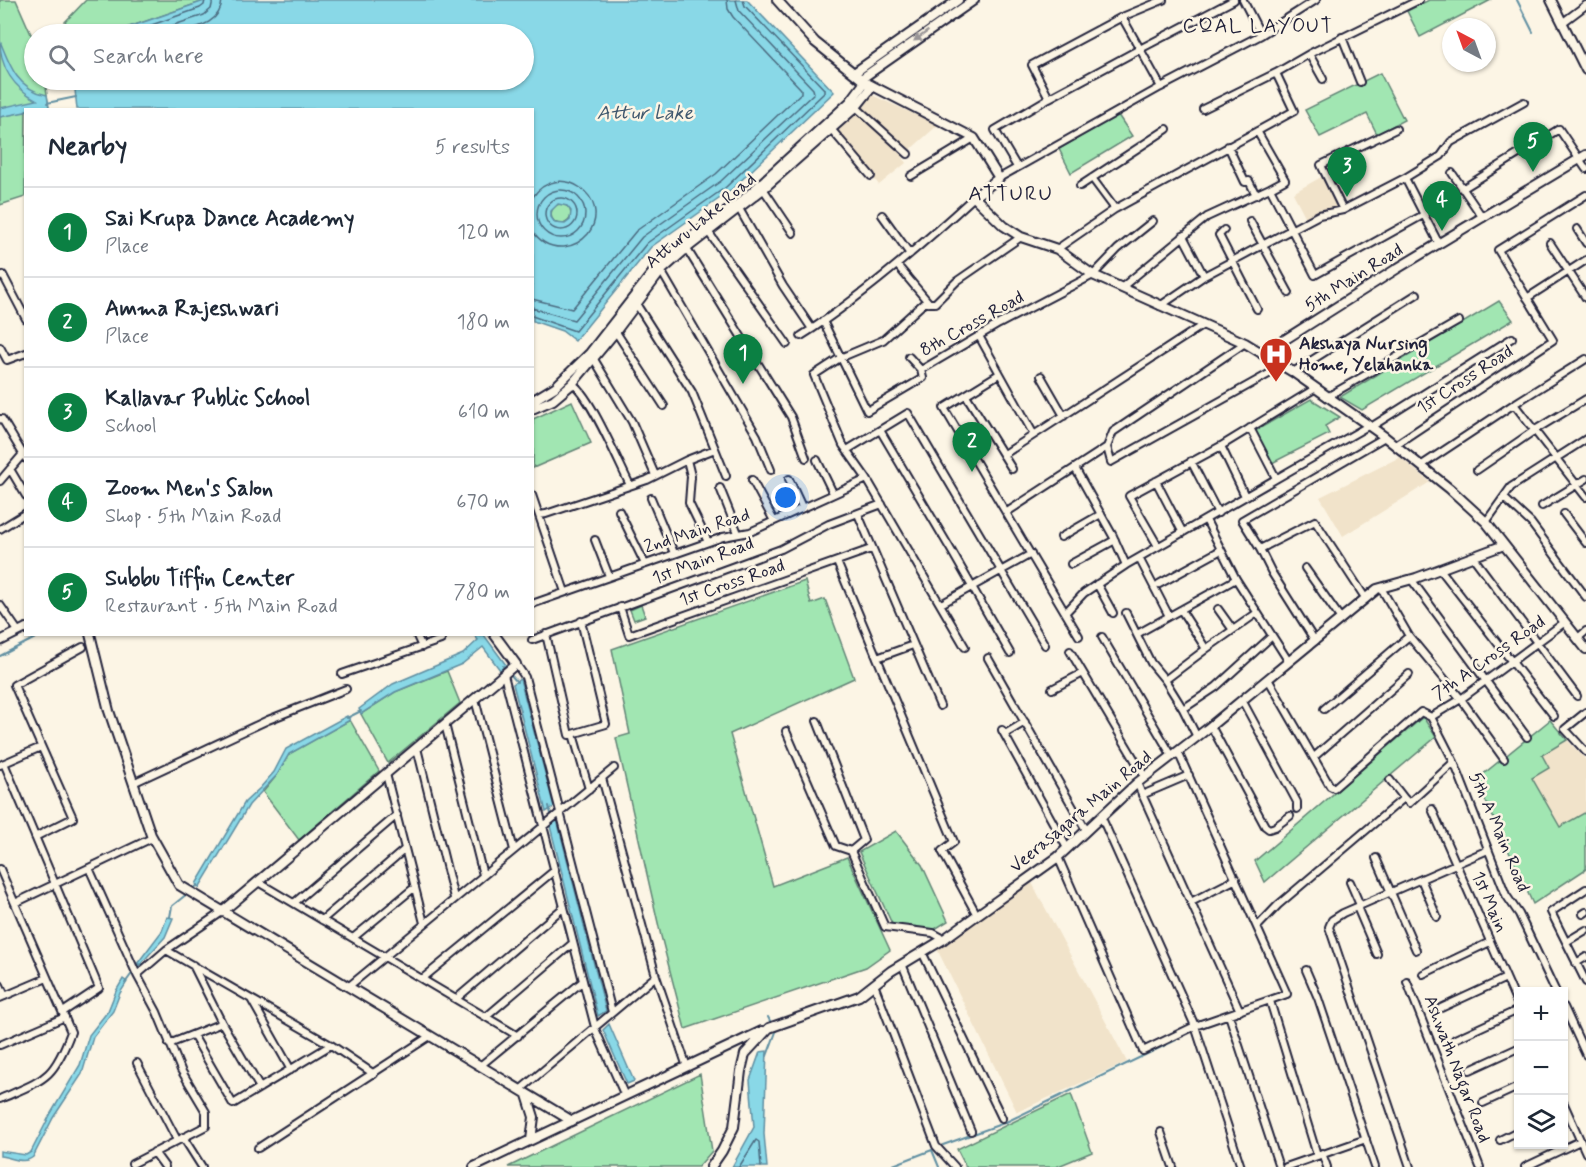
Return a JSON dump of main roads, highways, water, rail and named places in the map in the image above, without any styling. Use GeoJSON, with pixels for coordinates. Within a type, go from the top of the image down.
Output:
{"type":"FeatureCollection","features":[{"type":"Feature","properties":{"kind":"water","name":"Attur Lake"},"geometry":{"type":"Polygon","coordinates":[[[207,0],[747,0],[834,92],[730,191],[651,247],[575,341],[562,331],[534,321],[534,108],[77,108],[75,90],[534,90],[534,24],[138,24],[207,0]],[[558,204],[551,211],[551,217],[555,223],[565,224],[570,220],[571,211],[567,206],[558,204]]]}},
{"type":"Feature","properties":{"kind":"water"},"geometry":{"type":"Polygon","coordinates":[[[0,41],[7,60],[16,76],[24,84],[24,90],[33,90],[47,95],[49,108],[24,108],[24,112],[0,117],[0,108],[37,100],[22,90],[15,83],[6,68],[0,41]]]}},
{"type":"Feature","properties":{"kind":"water"},"geometry":{"type":"Polygon","coordinates":[[[475,636],[485,636],[506,665],[500,670],[483,647],[462,664],[395,692],[361,714],[359,709],[393,684],[463,654],[478,640],[475,636]]]}},
{"type":"Feature","properties":{"kind":"water"},"geometry":{"type":"Polygon","coordinates":[[[520,679],[554,807],[546,812],[513,684],[520,679]]]}},
{"type":"Feature","properties":{"kind":"water"},"geometry":{"type":"Polygon","coordinates":[[[347,716],[350,720],[289,754],[277,775],[249,805],[199,888],[196,884],[245,802],[274,772],[286,749],[347,716]]]}},
{"type":"Feature","properties":{"kind":"water"},"geometry":{"type":"Polygon","coordinates":[[[557,820],[606,1011],[598,1016],[550,826],[557,820]]]}},
{"type":"Feature","properties":{"kind":"water"},"geometry":{"type":"Polygon","coordinates":[[[167,917],[173,918],[165,937],[139,966],[137,964],[162,931],[167,917]]]}},
{"type":"Feature","properties":{"kind":"water"},"geometry":{"type":"Polygon","coordinates":[[[123,979],[127,982],[113,1011],[93,1037],[82,1074],[53,1118],[33,1157],[22,1160],[0,1156],[0,1151],[26,1155],[31,1152],[80,1065],[89,1035],[108,1011],[123,979]]]}},
{"type":"Feature","properties":{"kind":"water"},"geometry":{"type":"Polygon","coordinates":[[[609,1024],[634,1081],[627,1084],[603,1030],[609,1024]]]}},
{"type":"Feature","properties":{"kind":"water"},"geometry":{"type":"Polygon","coordinates":[[[767,1051],[764,1134],[767,1167],[732,1167],[754,1127],[750,1080],[760,1052],[767,1051]]]}},
{"type":"Feature","properties":{"kind":"waterway"},"geometry":{"type":"LineString","coordinates":[[1517,0],[1533,32]]}},
{"type":"Feature","properties":{"kind":"waterway"},"geometry":{"type":"LineString","coordinates":[[47,103],[76,97]]}},
{"type":"Feature","properties":{"kind":"waterway"},"geometry":{"type":"LineString","coordinates":[[0,656],[39,636]]}},
{"type":"Feature","properties":{"kind":"waterway"},"geometry":{"type":"LineString","coordinates":[[503,666],[517,682]]}},
{"type":"Feature","properties":{"kind":"waterway"},"geometry":{"type":"LineString","coordinates":[[347,718],[361,711]]}},
{"type":"Feature","properties":{"kind":"waterway"},"geometry":{"type":"LineString","coordinates":[[549,806],[552,818]]}},
{"type":"Feature","properties":{"kind":"waterway"},"geometry":{"type":"LineString","coordinates":[[170,917],[172,906],[198,885]]}},
{"type":"Feature","properties":{"kind":"waterway"},"geometry":{"type":"LineString","coordinates":[[125,983],[139,964]]}},
{"type":"Feature","properties":{"kind":"waterway"},"geometry":{"type":"LineString","coordinates":[[768,1017],[771,1023]]}},
{"type":"Feature","properties":{"kind":"waterway"},"geometry":{"type":"LineString","coordinates":[[767,1056],[776,1032]]}},
{"type":"Feature","properties":{"kind":"waterway"},"geometry":{"type":"LineString","coordinates":[[943,1145],[1004,1123],[1176,1040]]}},
{"type":"Feature","properties":{"kind":"waterway"},"geometry":{"type":"LineString","coordinates":[[888,1167],[932,1150],[939,1167]]}},
{"type":"Feature","properties":{"kind":"place","name":"Subbu Tiffin Center"},"geometry":{"type":"Point","coordinates":[1533,172]}},
{"type":"Feature","properties":{"kind":"place","name":"Kallavar Public School"},"geometry":{"type":"Point","coordinates":[1347,197]}},
{"type":"Feature","properties":{"kind":"place","name":"Zoom Men's Salon"},"geometry":{"type":"Point","coordinates":[1442,231]}},
{"type":"Feature","properties":{"kind":"place","name":"Akshaya Nursing Home, Yelahanka"},"geometry":{"type":"Point","coordinates":[1276,383]}},
{"type":"Feature","properties":{"kind":"place","name":"Sai Krupa Dance Academy"},"geometry":{"type":"Point","coordinates":[743,384]}},
{"type":"Feature","properties":{"kind":"place","name":"Amma Rajeshwari"},"geometry":{"type":"Point","coordinates":[972,472]}},
{"type":"Feature","properties":{"kind":"district","name":"CQAL LAYOUT"},"geometry":{"type":"Point","coordinates":[1258,26]}},
{"type":"Feature","properties":{"kind":"district","name":"ATTURU"},"geometry":{"type":"Point","coordinates":[1011,194]}}]}
